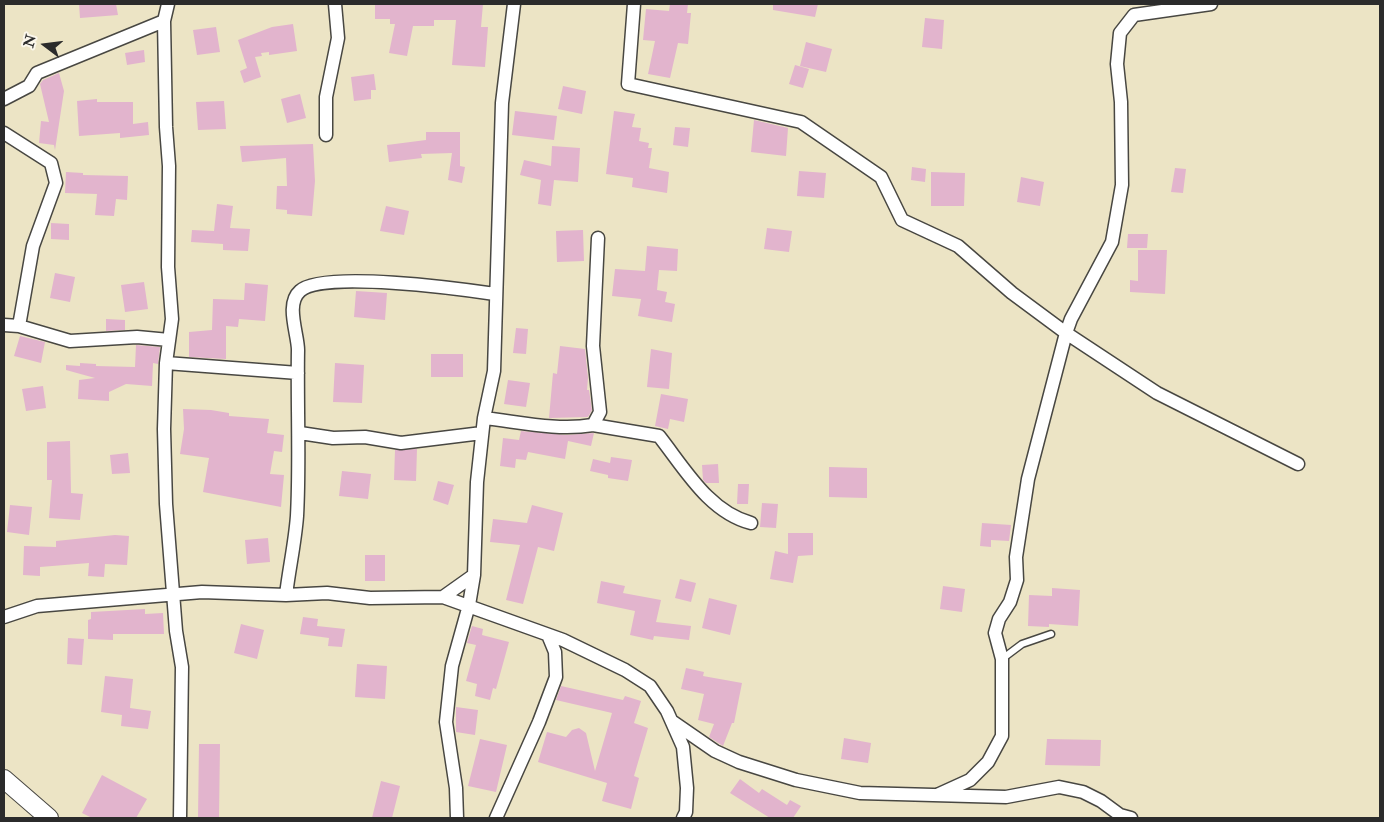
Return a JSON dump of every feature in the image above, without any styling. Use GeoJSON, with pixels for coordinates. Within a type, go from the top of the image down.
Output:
{"type":"FeatureCollection","features":[{"type":"Feature","properties":{"kind":"main road"},"geometry":{"type":"LineString","coordinates":[[4,779],[42,815]]}},
{"type":"Feature","properties":{"kind":"street"},"geometry":{"type":"LineString","coordinates":[[168,4],[164,21],[166,127],[169,166],[168,267],[172,319],[166,363],[164,429],[166,504],[182,678],[180,818]]}},
{"type":"Feature","properties":{"kind":"street"},"geometry":{"type":"LineString","coordinates":[[326,135],[326,97],[338,38],[335,4]]}},
{"type":"Feature","properties":{"kind":"street"},"geometry":{"type":"LineString","coordinates":[[457,818],[456,788],[446,722],[452,666],[469,605],[474,575],[477,482],[484,418],[494,371],[502,104],[514,4]]}},
{"type":"Feature","properties":{"kind":"street"},"geometry":{"type":"LineString","coordinates":[[634,4],[628,84],[801,122],[881,177],[902,220],[958,246],[1012,293],[1066,333],[1157,394],[1298,464]]}},
{"type":"Feature","properties":{"kind":"street"},"geometry":{"type":"LineString","coordinates":[[938,795],[970,780],[988,762],[1002,736],[1002,659],[995,633],[999,619],[1010,602],[1017,580],[1016,556],[1028,479],[1066,333],[1071,319],[1112,242],[1114,233],[1122,185],[1121,102],[1117,64],[1120,33],[1134,15],[1211,4]]}},
{"type":"Feature","properties":{"kind":"street"},"geometry":{"type":"LineString","coordinates":[[4,99],[29,86],[37,73],[164,21]]}},
{"type":"Feature","properties":{"kind":"street"},"geometry":{"type":"LineString","coordinates":[[4,133],[51,162],[56,183],[31,252],[19,326]]}},
{"type":"Feature","properties":{"kind":"street"},"geometry":{"type":"LineString","coordinates":[[593,425],[600,412],[593,346],[598,238]]}},
{"type":"Feature","properties":{"kind":"street"},"geometry":{"type":"LineString","coordinates":[[286,596],[297,517],[300,433],[296,414],[298,343],[293,315],[296,295],[300,289],[326,282],[430,284],[495,294]]}},
{"type":"Feature","properties":{"kind":"street"},"geometry":{"type":"LineString","coordinates":[[4,326],[19,326],[70,341],[137,337],[170,340]]}},
{"type":"Feature","properties":{"kind":"street"},"geometry":{"type":"LineString","coordinates":[[166,363],[298,373]]}},
{"type":"Feature","properties":{"kind":"street"},"geometry":{"type":"LineString","coordinates":[[484,418],[548,427],[593,425],[659,436],[713,503],[738,520],[751,523]]}},
{"type":"Feature","properties":{"kind":"street"},"geometry":{"type":"LineString","coordinates":[[300,433],[333,438],[365,437],[401,443],[482,433]]}},
{"type":"Feature","properties":{"kind":"street"},"geometry":{"type":"LineString","coordinates":[[443,596],[474,575]]}},
{"type":"Feature","properties":{"kind":"street"},"geometry":{"type":"LineString","coordinates":[[4,617],[37,606],[202,592],[286,596],[326,593],[370,598],[443,596],[548,635],[624,670],[650,686],[671,721],[683,747],[687,788],[686,812],[683,818]]}},
{"type":"Feature","properties":{"kind":"street"},"geometry":{"type":"LineString","coordinates":[[496,818],[539,722],[556,677],[555,652],[548,635]]}},
{"type":"Feature","properties":{"kind":"street"},"geometry":{"type":"LineString","coordinates":[[671,721],[715,751],[738,762],[796,780],[860,794],[1006,797],[1058,787],[1083,792],[1101,801],[1120,815],[1131,818]]}},
{"type":"Feature","properties":{"kind":"lane"},"geometry":{"type":"LineString","coordinates":[[1002,659],[1022,644],[1051,634]]}},
{"type":"Feature","properties":{"kind":"building"},"geometry":{"type":"Polygon","coordinates":[[[79,4],[116,4],[118,15],[80,18],[79,4]]]}},
{"type":"Feature","properties":{"kind":"building"},"geometry":{"type":"Polygon","coordinates":[[[375,4],[483,4],[481,27],[488,27],[485,67],[452,65],[456,20],[434,20],[434,26],[413,26],[407,56],[389,53],[395,24],[390,24],[390,19],[375,19],[375,4]]]}},
{"type":"Feature","properties":{"kind":"building"},"geometry":{"type":"Polygon","coordinates":[[[670,4],[688,4],[687,13],[691,13],[688,44],[678,43],[670,78],[648,74],[655,41],[643,40],[646,9],[669,11],[670,4]]]}},
{"type":"Feature","properties":{"kind":"building"},"geometry":{"type":"Polygon","coordinates":[[[773,4],[818,4],[815,17],[773,10],[773,4]]]}},
{"type":"Feature","properties":{"kind":"building"},"geometry":{"type":"Polygon","coordinates":[[[925,18],[944,20],[942,49],[922,47],[925,18]]]}},
{"type":"Feature","properties":{"kind":"building"},"geometry":{"type":"Polygon","coordinates":[[[293,24],[297,51],[269,55],[269,52],[261,53],[262,56],[255,57],[261,77],[244,83],[240,71],[247,68],[238,40],[272,27],[293,24]]]}},
{"type":"Feature","properties":{"kind":"building"},"geometry":{"type":"Polygon","coordinates":[[[216,27],[220,52],[197,55],[193,30],[216,27]]]}},
{"type":"Feature","properties":{"kind":"building"},"geometry":{"type":"Polygon","coordinates":[[[806,42],[832,49],[826,72],[800,66],[806,42]]]}},
{"type":"Feature","properties":{"kind":"building"},"geometry":{"type":"Polygon","coordinates":[[[144,50],[145,62],[127,65],[125,53],[144,50]]]}},
{"type":"Feature","properties":{"kind":"building"},"geometry":{"type":"Polygon","coordinates":[[[795,65],[809,69],[803,88],[789,84],[795,65]]]}},
{"type":"Feature","properties":{"kind":"building"},"geometry":{"type":"Polygon","coordinates":[[[59,73],[64,91],[55,150],[54,145],[39,143],[41,121],[49,122],[40,84],[43,80],[59,73]]]}},
{"type":"Feature","properties":{"kind":"building"},"geometry":{"type":"Polygon","coordinates":[[[374,74],[376,90],[371,90],[371,99],[354,101],[351,77],[374,74]]]}},
{"type":"Feature","properties":{"kind":"building"},"geometry":{"type":"Polygon","coordinates":[[[563,86],[586,91],[582,114],[558,109],[563,86]]]}},
{"type":"Feature","properties":{"kind":"building"},"geometry":{"type":"Polygon","coordinates":[[[300,94],[306,118],[287,123],[281,99],[300,94]]]}},
{"type":"Feature","properties":{"kind":"building"},"geometry":{"type":"Polygon","coordinates":[[[97,99],[97,102],[133,102],[133,124],[148,122],[149,135],[120,138],[120,133],[79,136],[77,101],[97,99]]]}},
{"type":"Feature","properties":{"kind":"building"},"geometry":{"type":"Polygon","coordinates":[[[224,101],[226,129],[198,130],[196,102],[224,101]]]}},
{"type":"Feature","properties":{"kind":"building"},"geometry":{"type":"Polygon","coordinates":[[[515,111],[557,116],[554,140],[512,135],[515,111]]]}},
{"type":"Feature","properties":{"kind":"building"},"geometry":{"type":"Polygon","coordinates":[[[614,111],[635,114],[632,127],[641,128],[639,141],[649,143],[648,148],[652,148],[649,168],[669,172],[667,193],[632,187],[633,178],[606,174],[614,111]]]}},
{"type":"Feature","properties":{"kind":"building"},"geometry":{"type":"Polygon","coordinates":[[[754,120],[788,128],[786,156],[751,152],[754,120]]]}},
{"type":"Feature","properties":{"kind":"building"},"geometry":{"type":"Polygon","coordinates":[[[675,127],[690,128],[688,147],[673,145],[675,127]]]}},
{"type":"Feature","properties":{"kind":"building"},"geometry":{"type":"Polygon","coordinates":[[[426,132],[460,132],[460,166],[465,167],[462,183],[448,180],[452,153],[421,154],[422,158],[389,162],[387,145],[426,140],[426,132]]]}},
{"type":"Feature","properties":{"kind":"building"},"geometry":{"type":"Polygon","coordinates":[[[313,144],[315,181],[312,216],[287,214],[287,210],[276,209],[277,186],[287,186],[286,158],[242,162],[240,146],[313,144]]]}},
{"type":"Feature","properties":{"kind":"building"},"geometry":{"type":"Polygon","coordinates":[[[552,146],[580,148],[578,182],[554,180],[551,206],[538,204],[541,180],[520,175],[524,160],[551,166],[552,146]]]}},
{"type":"Feature","properties":{"kind":"building"},"geometry":{"type":"Polygon","coordinates":[[[912,167],[926,169],[925,182],[911,180],[912,167]]]}},
{"type":"Feature","properties":{"kind":"building"},"geometry":{"type":"Polygon","coordinates":[[[1175,168],[1186,169],[1183,193],[1171,192],[1175,168]]]}},
{"type":"Feature","properties":{"kind":"building"},"geometry":{"type":"Polygon","coordinates":[[[799,171],[826,173],[824,198],[797,196],[799,171]]]}},
{"type":"Feature","properties":{"kind":"building"},"geometry":{"type":"Polygon","coordinates":[[[66,172],[83,173],[83,175],[128,176],[127,200],[116,199],[114,216],[95,215],[97,194],[65,193],[66,172]]]}},
{"type":"Feature","properties":{"kind":"building"},"geometry":{"type":"Polygon","coordinates":[[[931,172],[965,173],[964,206],[931,206],[931,172]]]}},
{"type":"Feature","properties":{"kind":"building"},"geometry":{"type":"Polygon","coordinates":[[[1021,177],[1044,182],[1040,206],[1017,202],[1021,177]]]}},
{"type":"Feature","properties":{"kind":"building"},"geometry":{"type":"Polygon","coordinates":[[[217,204],[233,206],[230,228],[250,229],[248,251],[223,250],[223,244],[191,242],[192,230],[214,231],[217,204]]]}},
{"type":"Feature","properties":{"kind":"building"},"geometry":{"type":"Polygon","coordinates":[[[386,206],[409,211],[404,235],[380,231],[386,206]]]}},
{"type":"Feature","properties":{"kind":"building"},"geometry":{"type":"Polygon","coordinates":[[[51,223],[69,224],[69,240],[51,239],[51,223]]]}},
{"type":"Feature","properties":{"kind":"building"},"geometry":{"type":"Polygon","coordinates":[[[767,228],[792,231],[789,252],[764,249],[767,228]]]}},
{"type":"Feature","properties":{"kind":"building"},"geometry":{"type":"Polygon","coordinates":[[[583,230],[584,261],[557,262],[556,231],[583,230]]]}},
{"type":"Feature","properties":{"kind":"building"},"geometry":{"type":"Polygon","coordinates":[[[1128,234],[1148,234],[1147,248],[1127,248],[1128,234]]]}},
{"type":"Feature","properties":{"kind":"building"},"geometry":{"type":"Polygon","coordinates":[[[647,246],[678,249],[677,271],[659,270],[657,290],[667,292],[665,302],[675,304],[672,322],[638,316],[641,299],[612,296],[615,269],[645,271],[647,246]]]}},
{"type":"Feature","properties":{"kind":"building"},"geometry":{"type":"Polygon","coordinates":[[[1138,250],[1167,250],[1165,294],[1130,292],[1130,280],[1138,281],[1138,250]]]}},
{"type":"Feature","properties":{"kind":"building"},"geometry":{"type":"Polygon","coordinates":[[[55,273],[75,277],[70,302],[50,298],[55,273]]]}},
{"type":"Feature","properties":{"kind":"building"},"geometry":{"type":"Polygon","coordinates":[[[144,282],[148,309],[125,312],[121,285],[144,282]]]}},
{"type":"Feature","properties":{"kind":"building"},"geometry":{"type":"Polygon","coordinates":[[[245,283],[268,285],[265,321],[239,319],[238,327],[226,326],[226,359],[189,357],[189,332],[212,330],[213,299],[244,300],[245,283]]]}},
{"type":"Feature","properties":{"kind":"building"},"geometry":{"type":"Polygon","coordinates":[[[356,291],[387,293],[385,320],[354,317],[356,291]]]}},
{"type":"Feature","properties":{"kind":"building"},"geometry":{"type":"Polygon","coordinates":[[[106,319],[125,320],[125,330],[106,331],[106,319]]]}},
{"type":"Feature","properties":{"kind":"building"},"geometry":{"type":"Polygon","coordinates":[[[516,328],[528,329],[526,354],[513,353],[516,328]]]}},
{"type":"Feature","properties":{"kind":"building"},"geometry":{"type":"Polygon","coordinates":[[[20,336],[45,342],[41,363],[14,356],[20,336]]]}},
{"type":"Feature","properties":{"kind":"building"},"geometry":{"type":"Polygon","coordinates":[[[136,345],[160,347],[158,364],[153,363],[152,386],[126,384],[109,392],[109,401],[78,399],[79,380],[95,378],[66,370],[66,365],[80,366],[80,363],[96,364],[96,366],[135,367],[136,345]]]}},
{"type":"Feature","properties":{"kind":"building"},"geometry":{"type":"Polygon","coordinates":[[[560,346],[585,349],[588,378],[587,390],[589,390],[592,410],[588,417],[549,418],[553,373],[557,374],[560,346]]]}},
{"type":"Feature","properties":{"kind":"building"},"geometry":{"type":"Polygon","coordinates":[[[651,349],[672,353],[669,389],[647,387],[651,349]]]}},
{"type":"Feature","properties":{"kind":"building"},"geometry":{"type":"Polygon","coordinates":[[[431,354],[463,354],[463,377],[431,377],[431,354]]]}},
{"type":"Feature","properties":{"kind":"building"},"geometry":{"type":"Polygon","coordinates":[[[335,363],[364,365],[362,403],[333,402],[335,363]]]}},
{"type":"Feature","properties":{"kind":"building"},"geometry":{"type":"Polygon","coordinates":[[[508,380],[530,383],[526,407],[504,404],[508,380]]]}},
{"type":"Feature","properties":{"kind":"building"},"geometry":{"type":"Polygon","coordinates":[[[43,386],[46,408],[26,411],[22,389],[43,386]]]}},
{"type":"Feature","properties":{"kind":"building"},"geometry":{"type":"Polygon","coordinates":[[[661,394],[688,399],[684,422],[670,419],[668,429],[655,426],[661,394]]]}},
{"type":"Feature","properties":{"kind":"building"},"geometry":{"type":"Polygon","coordinates":[[[183,409],[211,410],[229,413],[229,416],[269,419],[267,433],[284,435],[282,452],[274,451],[270,474],[284,475],[281,507],[203,492],[209,458],[180,454],[184,429],[183,409]]]}},
{"type":"Feature","properties":{"kind":"building"},"geometry":{"type":"Polygon","coordinates":[[[521,431],[566,435],[594,433],[591,446],[568,441],[565,459],[528,452],[526,460],[516,459],[515,468],[500,466],[503,438],[519,440],[521,431]]]}},
{"type":"Feature","properties":{"kind":"building"},"geometry":{"type":"Polygon","coordinates":[[[70,441],[71,493],[83,494],[80,520],[49,518],[52,480],[47,480],[47,442],[70,441]]]}},
{"type":"Feature","properties":{"kind":"building"},"geometry":{"type":"Polygon","coordinates":[[[417,449],[416,481],[394,480],[395,450],[417,449]]]}},
{"type":"Feature","properties":{"kind":"building"},"geometry":{"type":"Polygon","coordinates":[[[128,453],[130,473],[112,474],[110,455],[128,453]]]}},
{"type":"Feature","properties":{"kind":"building"},"geometry":{"type":"Polygon","coordinates":[[[611,457],[632,460],[628,481],[608,478],[608,475],[590,471],[593,459],[610,463],[611,457]]]}},
{"type":"Feature","properties":{"kind":"building"},"geometry":{"type":"Polygon","coordinates":[[[718,464],[719,483],[706,483],[703,480],[702,465],[718,464]]]}},
{"type":"Feature","properties":{"kind":"building"},"geometry":{"type":"Polygon","coordinates":[[[829,467],[867,468],[867,498],[829,497],[829,467]]]}},
{"type":"Feature","properties":{"kind":"building"},"geometry":{"type":"Polygon","coordinates":[[[342,471],[371,474],[368,499],[339,496],[342,471]]]}},
{"type":"Feature","properties":{"kind":"building"},"geometry":{"type":"Polygon","coordinates":[[[438,481],[454,485],[448,505],[433,500],[438,481]]]}},
{"type":"Feature","properties":{"kind":"building"},"geometry":{"type":"Polygon","coordinates":[[[738,484],[749,484],[748,504],[737,504],[738,484]]]}},
{"type":"Feature","properties":{"kind":"building"},"geometry":{"type":"Polygon","coordinates":[[[762,503],[778,504],[776,528],[760,527],[762,503]]]}},
{"type":"Feature","properties":{"kind":"building"},"geometry":{"type":"Polygon","coordinates":[[[10,505],[32,507],[29,535],[7,532],[10,505]]]}},
{"type":"Feature","properties":{"kind":"building"},"geometry":{"type":"Polygon","coordinates":[[[532,505],[563,513],[554,551],[538,547],[523,604],[506,600],[520,545],[490,542],[493,519],[527,523],[532,505]]]}},
{"type":"Feature","properties":{"kind":"building"},"geometry":{"type":"Polygon","coordinates":[[[982,523],[1011,525],[1009,541],[991,540],[991,547],[980,546],[982,523]]]}},
{"type":"Feature","properties":{"kind":"building"},"geometry":{"type":"Polygon","coordinates":[[[788,533],[813,533],[813,555],[798,556],[793,583],[770,579],[775,551],[788,554],[788,533]]]}},
{"type":"Feature","properties":{"kind":"building"},"geometry":{"type":"Polygon","coordinates":[[[115,535],[129,536],[127,565],[105,564],[104,577],[88,576],[89,563],[40,567],[40,576],[23,575],[24,546],[56,547],[56,541],[115,535]]]}},
{"type":"Feature","properties":{"kind":"building"},"geometry":{"type":"Polygon","coordinates":[[[268,538],[270,562],[247,564],[245,540],[268,538]]]}},
{"type":"Feature","properties":{"kind":"building"},"geometry":{"type":"Polygon","coordinates":[[[365,555],[385,555],[385,581],[365,581],[365,555]]]}},
{"type":"Feature","properties":{"kind":"building"},"geometry":{"type":"Polygon","coordinates":[[[680,579],[696,583],[691,602],[675,598],[680,579]]]}},
{"type":"Feature","properties":{"kind":"building"},"geometry":{"type":"Polygon","coordinates":[[[601,581],[625,586],[623,593],[661,600],[656,622],[691,626],[689,640],[654,636],[653,640],[630,635],[635,611],[597,603],[601,581]]]}},
{"type":"Feature","properties":{"kind":"building"},"geometry":{"type":"Polygon","coordinates":[[[943,586],[965,589],[962,612],[940,609],[943,586]]]}},
{"type":"Feature","properties":{"kind":"building"},"geometry":{"type":"Polygon","coordinates":[[[1052,588],[1080,590],[1078,626],[1049,624],[1049,627],[1028,626],[1029,595],[1052,596],[1052,588]]]}},
{"type":"Feature","properties":{"kind":"building"},"geometry":{"type":"Polygon","coordinates":[[[709,598],[737,605],[730,635],[702,628],[709,598]]]}},
{"type":"Feature","properties":{"kind":"building"},"geometry":{"type":"Polygon","coordinates":[[[145,609],[145,614],[163,613],[164,634],[113,634],[113,640],[88,639],[88,620],[91,619],[91,612],[145,609]]]}},
{"type":"Feature","properties":{"kind":"building"},"geometry":{"type":"Polygon","coordinates":[[[303,617],[318,619],[317,626],[345,629],[342,647],[328,646],[329,638],[300,634],[303,617]]]}},
{"type":"Feature","properties":{"kind":"building"},"geometry":{"type":"Polygon","coordinates":[[[241,624],[264,630],[257,659],[234,653],[241,624]]]}},
{"type":"Feature","properties":{"kind":"building"},"geometry":{"type":"Polygon","coordinates":[[[472,626],[483,629],[482,635],[509,642],[496,689],[493,688],[490,700],[475,696],[477,684],[466,681],[476,645],[467,643],[472,626]]]}},
{"type":"Feature","properties":{"kind":"building"},"geometry":{"type":"Polygon","coordinates":[[[68,638],[84,639],[82,665],[67,664],[68,638]]]}},
{"type":"Feature","properties":{"kind":"building"},"geometry":{"type":"Polygon","coordinates":[[[357,664],[387,666],[385,699],[355,697],[357,664]]]}},
{"type":"Feature","properties":{"kind":"building"},"geometry":{"type":"Polygon","coordinates":[[[686,668],[704,672],[703,676],[742,683],[734,723],[732,723],[723,746],[709,737],[714,724],[698,720],[704,694],[681,689],[686,668]]]}},
{"type":"Feature","properties":{"kind":"building"},"geometry":{"type":"Polygon","coordinates":[[[105,676],[133,679],[130,708],[151,711],[148,729],[121,726],[122,715],[101,712],[105,676]]]}},
{"type":"Feature","properties":{"kind":"building"},"geometry":{"type":"Polygon","coordinates":[[[561,686],[623,700],[625,696],[641,701],[634,723],[648,728],[634,776],[639,778],[631,809],[602,801],[607,783],[538,762],[547,732],[566,737],[572,730],[579,728],[586,733],[595,771],[612,713],[556,700],[561,686]]]}},
{"type":"Feature","properties":{"kind":"building"},"geometry":{"type":"Polygon","coordinates":[[[456,707],[478,710],[475,735],[456,732],[456,707]]]}},
{"type":"Feature","properties":{"kind":"building"},"geometry":{"type":"Polygon","coordinates":[[[844,738],[871,743],[868,763],[841,759],[844,738]]]}},
{"type":"Feature","properties":{"kind":"building"},"geometry":{"type":"Polygon","coordinates":[[[480,739],[507,745],[496,792],[468,786],[480,739]]]}},
{"type":"Feature","properties":{"kind":"building"},"geometry":{"type":"Polygon","coordinates":[[[1047,739],[1101,740],[1100,766],[1045,765],[1047,739]]]}},
{"type":"Feature","properties":{"kind":"building"},"geometry":{"type":"Polygon","coordinates":[[[199,744],[220,744],[219,818],[198,818],[199,744]]]}},
{"type":"Feature","properties":{"kind":"building"},"geometry":{"type":"Polygon","coordinates":[[[102,775],[147,799],[136,818],[92,818],[82,813],[102,775]]]}},
{"type":"Feature","properties":{"kind":"building"},"geometry":{"type":"Polygon","coordinates":[[[740,779],[759,793],[762,789],[787,805],[790,800],[801,806],[793,818],[770,818],[730,793],[740,779]]]}},
{"type":"Feature","properties":{"kind":"building"},"geometry":{"type":"Polygon","coordinates":[[[381,781],[400,786],[392,818],[372,818],[381,781]]]}}]}
